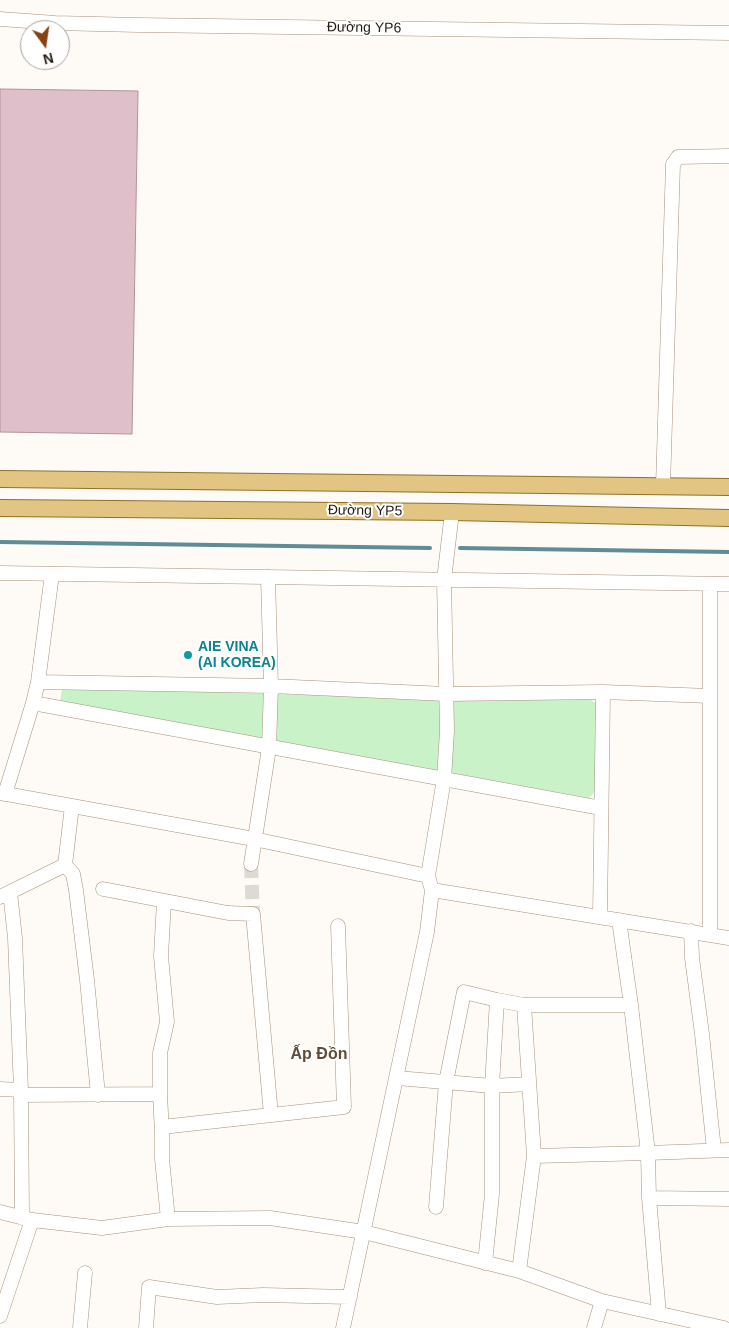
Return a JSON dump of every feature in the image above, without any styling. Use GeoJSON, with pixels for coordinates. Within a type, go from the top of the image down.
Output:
{"type":"FeatureCollection","features":[{"type":"Feature","properties":{"kind":"main road","name":"Đường YP5"},"geometry":{"type":"LineString","coordinates":[[0,479],[729,487]]}},
{"type":"Feature","properties":{"kind":"main road"},"geometry":{"type":"LineString","coordinates":[[452,512],[453,484]]}},
{"type":"Feature","properties":{"kind":"main road","name":"Đường YP5"},"geometry":{"type":"LineString","coordinates":[[0,508],[452,512],[729,518]]}},
{"type":"Feature","properties":{"kind":"street","name":"Đường YP6"},"geometry":{"type":"LineString","coordinates":[[0,19],[138,26],[729,33]]}},
{"type":"Feature","properties":{"kind":"street"},"geometry":{"type":"LineString","coordinates":[[663,486],[673,164],[678,157],[729,156]]}},
{"type":"Feature","properties":{"kind":"street"},"geometry":{"type":"LineString","coordinates":[[343,1328],[427,932],[432,890],[428,876],[444,779],[447,730],[444,580],[452,512]]}},
{"type":"Feature","properties":{"kind":"street"},"geometry":{"type":"LineString","coordinates":[[0,573],[729,584]]}},
{"type":"Feature","properties":{"kind":"street"},"geometry":{"type":"LineString","coordinates":[[52,574],[34,703],[3,793],[254,839],[428,876]]}},
{"type":"Feature","properties":{"kind":"street"},"geometry":{"type":"LineString","coordinates":[[251,864],[270,748],[271,686],[268,577]]}},
{"type":"Feature","properties":{"kind":"street"},"geometry":{"type":"LineString","coordinates":[[710,584],[710,934]]}},
{"type":"Feature","properties":{"kind":"street"},"geometry":{"type":"LineString","coordinates":[[38,682],[271,686],[446,694],[603,692],[710,696]]}},
{"type":"Feature","properties":{"kind":"street"},"geometry":{"type":"LineString","coordinates":[[600,917],[603,692]]}},
{"type":"Feature","properties":{"kind":"street"},"geometry":{"type":"LineString","coordinates":[[34,703],[601,808]]}},
{"type":"Feature","properties":{"kind":"street"},"geometry":{"type":"LineString","coordinates":[[65,866],[72,806]]}},
{"type":"Feature","properties":{"kind":"street"},"geometry":{"type":"LineString","coordinates":[[0,1316],[27,1218],[15,938],[5,894],[65,866]]}},
{"type":"Feature","properties":{"kind":"street"},"geometry":{"type":"LineString","coordinates":[[65,866],[73,874],[76,890],[98,1095]]}},
{"type":"Feature","properties":{"kind":"street"},"geometry":{"type":"LineString","coordinates":[[103,889],[228,913],[253,914],[271,1115]]}},
{"type":"Feature","properties":{"kind":"street"},"geometry":{"type":"LineString","coordinates":[[432,890],[729,938]]}},
{"type":"Feature","properties":{"kind":"street"},"geometry":{"type":"LineString","coordinates":[[164,900],[161,956],[167,1022],[160,1053],[160,1094],[162,1159],[168,1219]]}},
{"type":"Feature","properties":{"kind":"street"},"geometry":{"type":"LineString","coordinates":[[619,920],[648,1153],[649,1198],[659,1314]]}},
{"type":"Feature","properties":{"kind":"street"},"geometry":{"type":"LineString","coordinates":[[162,1127],[344,1108],[338,926]]}},
{"type":"Feature","properties":{"kind":"street"},"geometry":{"type":"LineString","coordinates":[[691,931],[692,958],[714,1150]]}},
{"type":"Feature","properties":{"kind":"street"},"geometry":{"type":"LineString","coordinates":[[436,1207],[446,1082],[464,992],[524,1005],[631,1005]]}},
{"type":"Feature","properties":{"kind":"street"},"geometry":{"type":"LineString","coordinates":[[485,1262],[492,1194],[492,1086],[497,1000]]}},
{"type":"Feature","properties":{"kind":"street"},"geometry":{"type":"LineString","coordinates":[[520,1271],[534,1156],[524,1005]]}},
{"type":"Feature","properties":{"kind":"street"},"geometry":{"type":"LineString","coordinates":[[397,1078],[492,1086],[529,1084]]}},
{"type":"Feature","properties":{"kind":"street"},"geometry":{"type":"LineString","coordinates":[[0,1089],[22,1092],[98,1095],[160,1094]]}},
{"type":"Feature","properties":{"kind":"street"},"geometry":{"type":"LineString","coordinates":[[534,1156],[729,1150]]}},
{"type":"Feature","properties":{"kind":"street"},"geometry":{"type":"LineString","coordinates":[[649,1198],[729,1199]]}},
{"type":"Feature","properties":{"kind":"street"},"geometry":{"type":"LineString","coordinates":[[0,1212],[27,1218],[102,1228],[168,1219],[270,1218],[364,1232],[520,1271],[602,1301],[724,1328]]}},
{"type":"Feature","properties":{"kind":"street"},"geometry":{"type":"LineString","coordinates":[[80,1328],[85,1273]]}},
{"type":"Feature","properties":{"kind":"street"},"geometry":{"type":"LineString","coordinates":[[146,1328],[149,1287],[216,1297],[263,1295],[350,1298]]}},
{"type":"Feature","properties":{"kind":"street"},"geometry":{"type":"LineString","coordinates":[[594,1328],[602,1301]]}},
{"type":"Feature","properties":{"kind":"green space"},"geometry":{"type":"Polygon","coordinates":[[[85,688],[405,698],[587,697],[597,704],[597,790],[589,798],[60,701],[62,690],[85,688]]]}},
{"type":"Feature","properties":{"kind":"building"},"geometry":{"type":"Polygon","coordinates":[[[0,89],[138,91],[132,434],[0,432],[0,89]]]}},
{"type":"Feature","properties":{"kind":"waterway"},"geometry":{"type":"LineString","coordinates":[[0,542],[430,548]]}},
{"type":"Feature","properties":{"kind":"waterway"},"geometry":{"type":"LineString","coordinates":[[460,548],[729,552]]}},
{"type":"Feature","properties":{"kind":"tunnel"},"geometry":{"type":"LineString","coordinates":[[251,864],[253,914]]}},
{"type":"Feature","properties":{"kind":"place","name":"AIE VINA (AI KOREA)"},"geometry":{"type":"Point","coordinates":[188,655]}},
{"type":"Feature","properties":{"kind":"district","name":"Ấp Đồn"},"geometry":{"type":"Point","coordinates":[319,1055]}}]}
